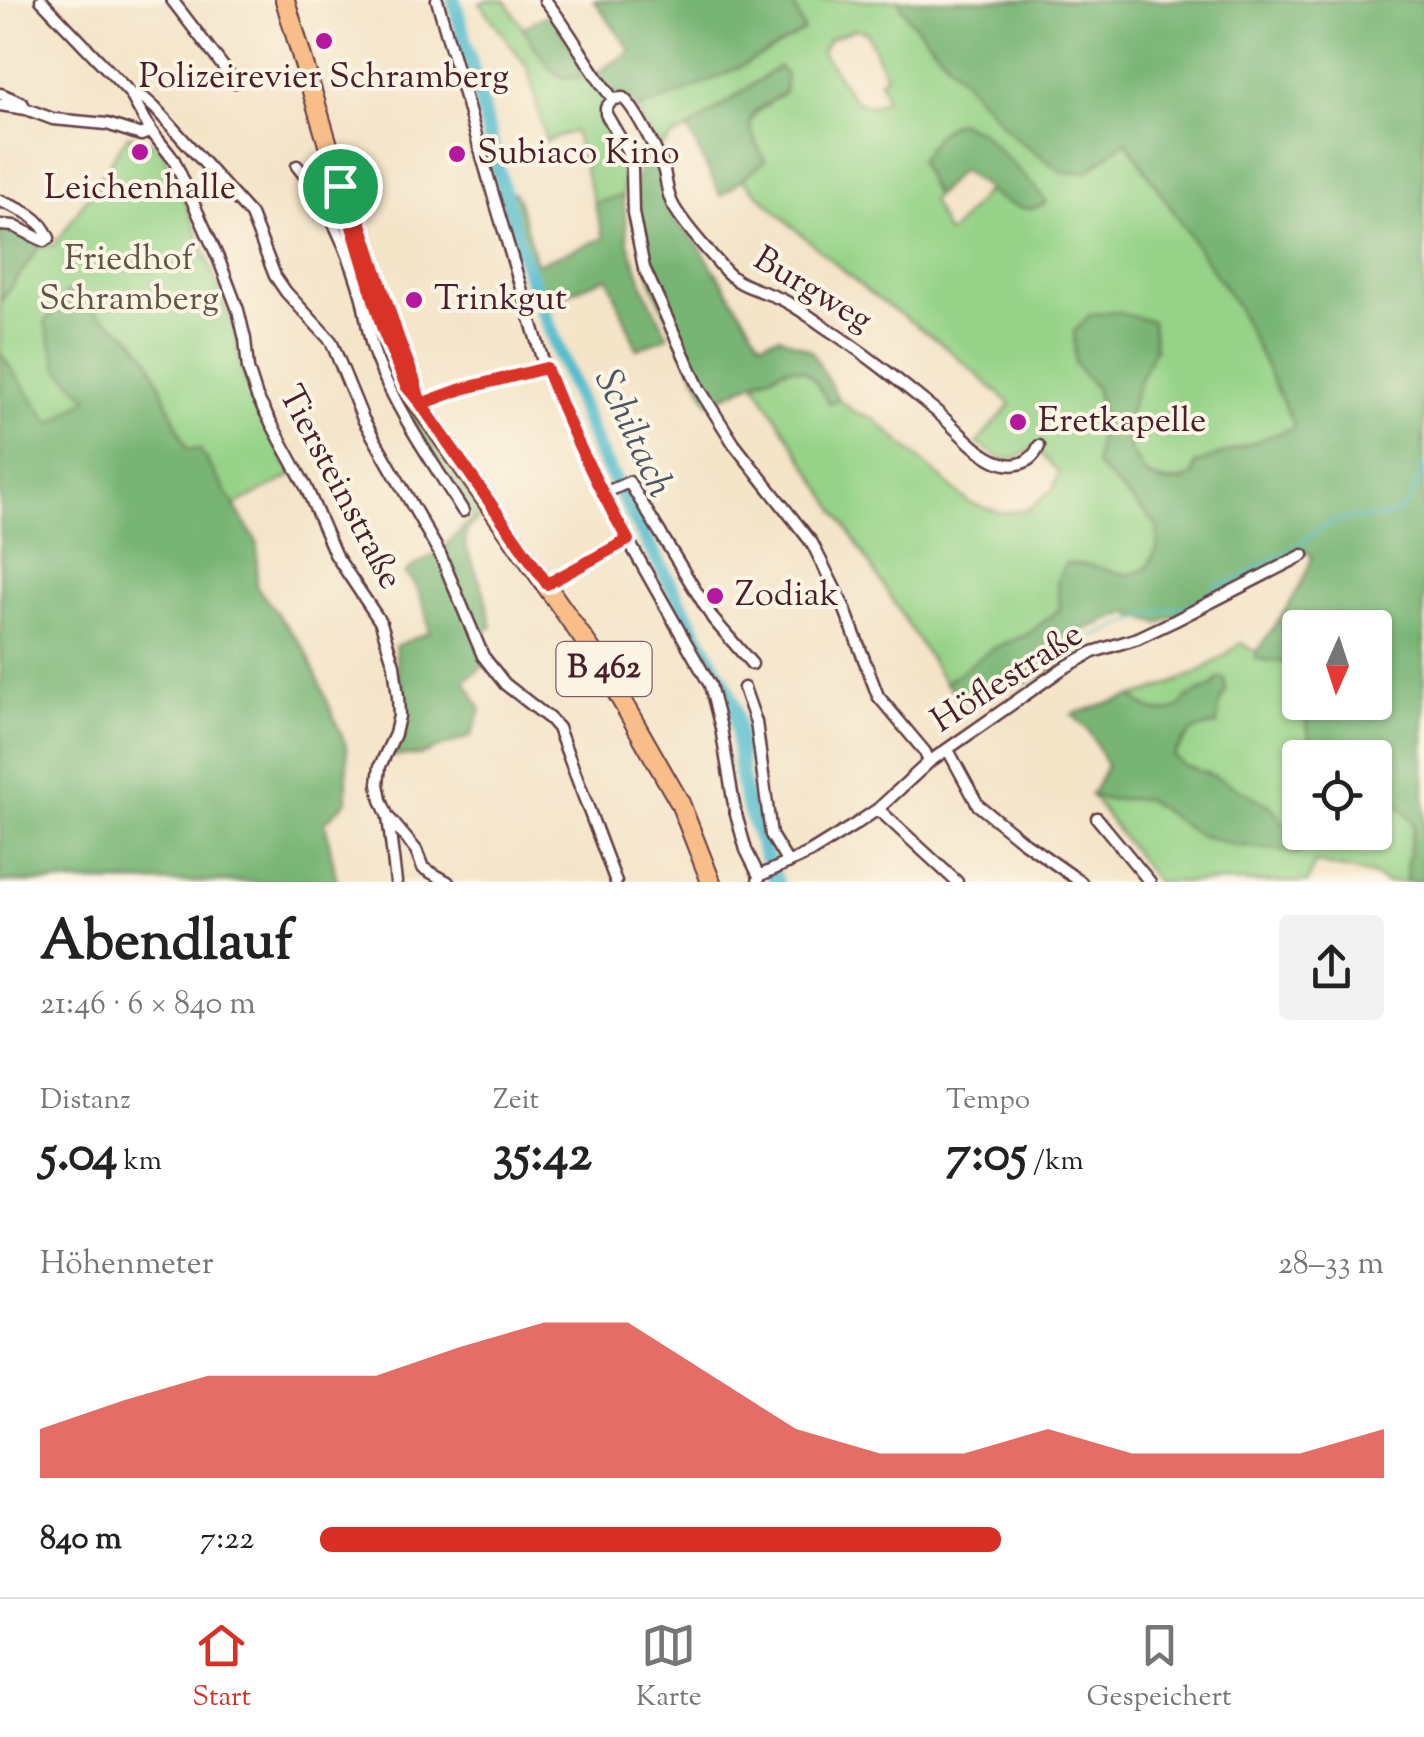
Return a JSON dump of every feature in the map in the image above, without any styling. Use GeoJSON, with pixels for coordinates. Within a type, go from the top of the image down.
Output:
{"type":"FeatureCollection","features":[{"type":"Feature","properties":{"kind":"main road","name":"B 462"},"geometry":{"type":"LineString","coordinates":[[285,0],[344,185],[421,404],[599,661],[680,804],[711,882]]}},
{"type":"Feature","properties":{"kind":"main road","name":"B 462"},"geometry":{"type":"LineString","coordinates":[[296,0],[344,185]]}},
{"type":"Feature","properties":{"kind":"street","name":"Tiersteinstraße"},"geometry":{"type":"LineString","coordinates":[[41,0],[130,93],[151,131],[174,160],[220,260],[238,310],[257,397],[306,486],[335,554],[380,623],[392,653],[399,716],[396,734],[380,766],[378,784],[388,817],[396,882]]}},
{"type":"Feature","properties":{"kind":"street"},"geometry":{"type":"LineString","coordinates":[[172,0],[235,82]]}},
{"type":"Feature","properties":{"kind":"street"},"geometry":{"type":"LineString","coordinates":[[437,0],[546,368],[566,419],[628,540],[710,685],[735,810],[746,850],[761,877]]}},
{"type":"Feature","properties":{"kind":"street","name":"Burgweg"},"geometry":{"type":"LineString","coordinates":[[545,0],[613,99],[623,98],[631,106],[664,170],[671,203],[737,282],[776,297],[828,328],[995,460],[1008,465],[1022,464],[1030,460],[1038,446]]}},
{"type":"Feature","properties":{"kind":"street"},"geometry":{"type":"LineString","coordinates":[[130,93],[156,108],[250,215],[275,276],[330,341],[364,419],[440,554],[483,656],[505,684],[558,728],[616,882]]}},
{"type":"Feature","properties":{"kind":"street"},"geometry":{"type":"LineString","coordinates":[[26,109],[22,103],[0,94],[0,104],[53,119],[107,124],[141,135],[151,131]]}},
{"type":"Feature","properties":{"kind":"street"},"geometry":{"type":"LineString","coordinates":[[613,99],[606,114],[627,150],[632,169],[633,213],[644,268],[700,390],[734,444],[812,543],[844,607],[878,696],[930,762]]}},
{"type":"Feature","properties":{"kind":"street"},"geometry":{"type":"LineString","coordinates":[[297,166],[340,232],[374,354],[387,384],[463,511]]}},
{"type":"Feature","properties":{"kind":"street"},"geometry":{"type":"LineString","coordinates":[[317,192],[344,185]]}},
{"type":"Feature","properties":{"kind":"street"},"geometry":{"type":"LineString","coordinates":[[0,201],[26,211],[43,226],[49,238],[44,242],[14,226],[0,225]]}},
{"type":"Feature","properties":{"kind":"street"},"geometry":{"type":"LineString","coordinates":[[421,404],[462,389],[546,368]]}},
{"type":"Feature","properties":{"kind":"street"},"geometry":{"type":"LineString","coordinates":[[606,492],[629,482],[713,619],[752,664]]}},
{"type":"Feature","properties":{"kind":"street"},"geometry":{"type":"LineString","coordinates":[[547,584],[628,540]]}},
{"type":"Feature","properties":{"kind":"street","name":"Höflestraße"},"geometry":{"type":"LineString","coordinates":[[761,877],[878,809],[930,762],[1062,668],[1092,652],[1138,638],[1303,556]]}},
{"type":"Feature","properties":{"kind":"street"},"geometry":{"type":"LineString","coordinates":[[744,688],[756,722],[771,834],[784,865]]}},
{"type":"Feature","properties":{"kind":"street"},"geometry":{"type":"LineString","coordinates":[[948,750],[978,805],[1081,882]]}},
{"type":"Feature","properties":{"kind":"street"},"geometry":{"type":"LineString","coordinates":[[878,809],[957,882]]}},
{"type":"Feature","properties":{"kind":"street","name":"Tiersteinstraße"},"geometry":{"type":"LineString","coordinates":[[388,817],[416,850],[423,868],[448,882]]}},
{"type":"Feature","properties":{"kind":"street"},"geometry":{"type":"LineString","coordinates":[[1097,818],[1150,882]]}},
{"type":"Feature","properties":{"kind":"green space"},"geometry":{"type":"Polygon","coordinates":[[[505,0],[549,67],[561,77],[590,78],[604,100],[602,121],[623,170],[623,196],[594,203],[574,131],[546,141],[528,68],[480,3],[505,0]]]}},
{"type":"Feature","properties":{"kind":"green space"},"geometry":{"type":"Polygon","coordinates":[[[594,0],[792,0],[804,31],[724,74],[638,109],[630,99],[612,93],[597,73],[631,51],[594,0]]]}},
{"type":"Feature","properties":{"kind":"green space"},"geometry":{"type":"Polygon","coordinates":[[[792,0],[898,0],[907,16],[1012,135],[1064,173],[1088,170],[1126,141],[1236,305],[1296,427],[1195,464],[1193,476],[1163,481],[1141,470],[1127,432],[1132,399],[1155,349],[1075,364],[1095,388],[1101,412],[1096,464],[1158,526],[1157,549],[1146,569],[1129,575],[1088,565],[1057,581],[1060,609],[1028,634],[992,649],[945,683],[755,383],[782,370],[806,371],[829,403],[839,400],[853,411],[873,418],[969,503],[1002,513],[1028,510],[1053,489],[1059,473],[1034,446],[1018,457],[1006,459],[977,443],[1011,404],[941,343],[867,291],[742,179],[765,161],[751,123],[753,116],[768,105],[778,67],[660,148],[644,126],[638,109],[723,74],[804,31],[792,0]],[[856,29],[829,39],[822,52],[854,100],[871,106],[886,100],[880,80],[886,76],[866,31],[856,29]],[[980,131],[931,201],[947,234],[986,191],[1009,204],[1046,202],[980,131]]]}},
{"type":"Feature","properties":{"kind":"green space"},"geometry":{"type":"Polygon","coordinates":[[[898,0],[1424,0],[1424,882],[1406,882],[1414,823],[1392,794],[1392,740],[1311,740],[1306,720],[1392,720],[1392,610],[1285,610],[1312,556],[1303,550],[1159,624],[1128,613],[1057,640],[1073,658],[1018,685],[959,703],[945,683],[992,649],[1028,634],[1060,609],[1057,581],[1065,563],[1129,575],[1146,569],[1157,550],[1158,526],[1096,465],[1101,412],[1095,388],[1075,364],[1074,332],[1091,314],[1116,312],[1152,321],[1155,349],[1128,416],[1129,448],[1146,476],[1164,483],[1182,481],[1193,476],[1195,464],[1295,427],[1236,305],[1126,141],[1088,171],[1064,173],[1012,135],[907,16],[898,0]]]}},
{"type":"Feature","properties":{"kind":"green space"},"geometry":{"type":"Polygon","coordinates":[[[551,13],[590,78],[561,77],[549,67],[522,28],[551,13]]]}},
{"type":"Feature","properties":{"kind":"green space"},"geometry":{"type":"Polygon","coordinates":[[[778,67],[786,75],[785,92],[758,109],[750,123],[765,161],[721,196],[688,130],[778,67]]]}},
{"type":"Feature","properties":{"kind":"green space"},"geometry":{"type":"Polygon","coordinates":[[[957,121],[980,131],[1046,202],[1031,208],[1016,206],[986,191],[961,170],[935,196],[919,161],[938,133],[957,121]]]}},
{"type":"Feature","properties":{"kind":"green space","name":"Friedhof Schramberg"},"geometry":{"type":"Polygon","coordinates":[[[128,135],[151,142],[164,154],[235,331],[242,369],[265,429],[293,475],[234,506],[200,451],[187,449],[150,360],[51,425],[0,353],[0,302],[40,246],[52,246],[64,232],[128,135]]]}},
{"type":"Feature","properties":{"kind":"green space"},"geometry":{"type":"Polygon","coordinates":[[[653,153],[664,179],[667,211],[697,243],[761,342],[779,336],[811,350],[839,400],[829,404],[807,373],[785,368],[709,403],[654,289],[642,249],[635,190],[639,169],[653,153]]]}},
{"type":"Feature","properties":{"kind":"green space"},"geometry":{"type":"Polygon","coordinates":[[[509,192],[518,198],[536,264],[604,238],[594,203],[623,196],[628,243],[668,336],[637,349],[608,277],[543,303],[509,192]]]}},
{"type":"Feature","properties":{"kind":"green space"},"geometry":{"type":"Polygon","coordinates":[[[0,229],[22,233],[40,246],[0,302],[0,229]]]}},
{"type":"Feature","properties":{"kind":"green space"},"geometry":{"type":"Polygon","coordinates":[[[67,292],[133,338],[149,359],[187,449],[200,450],[258,544],[256,586],[306,651],[347,748],[347,801],[325,822],[337,882],[0,882],[0,353],[51,424],[88,398],[58,367],[45,323],[67,292]]]}},
{"type":"Feature","properties":{"kind":"green space"},"geometry":{"type":"Polygon","coordinates":[[[409,403],[485,514],[467,529],[465,545],[484,592],[492,627],[475,638],[485,665],[465,680],[481,710],[471,736],[421,755],[392,756],[400,713],[395,646],[429,632],[422,600],[405,574],[441,551],[472,518],[402,408],[409,403]]]}},
{"type":"Feature","properties":{"kind":"green space"},"geometry":{"type":"Polygon","coordinates":[[[1282,615],[1282,662],[1257,659],[1256,652],[1282,615]]]}},
{"type":"Feature","properties":{"kind":"green space"},"geometry":{"type":"Polygon","coordinates":[[[1241,643],[1256,652],[1257,659],[1282,662],[1282,720],[1306,720],[1311,740],[1282,740],[1282,822],[1276,812],[1216,777],[1183,765],[1173,756],[1195,727],[1217,725],[1219,704],[1226,690],[1213,686],[1186,698],[1168,712],[1146,707],[1134,696],[1191,676],[1241,643]]]}},
{"type":"Feature","properties":{"kind":"green space"},"geometry":{"type":"Polygon","coordinates":[[[1218,678],[1224,678],[1226,690],[1219,704],[1217,725],[1190,733],[1173,756],[1183,765],[1216,777],[1271,806],[1282,822],[1282,850],[1303,851],[1297,853],[1234,845],[1196,834],[1146,799],[1104,799],[1091,795],[1107,766],[1089,731],[1072,714],[1134,696],[1146,707],[1168,712],[1186,698],[1213,686],[1218,678]]]}},
{"type":"Feature","properties":{"kind":"green space"},"geometry":{"type":"Polygon","coordinates":[[[1392,794],[1414,823],[1406,882],[1385,882],[1373,875],[1315,863],[1308,882],[1156,882],[1091,795],[1104,799],[1146,799],[1234,845],[1297,853],[1392,850],[1392,794]]]}},
{"type":"Feature","properties":{"kind":"waterway","name":"Schiltach"},"geometry":{"type":"LineString","coordinates":[[454,0],[517,242],[597,448],[731,699],[744,794],[777,882]]}},
{"type":"Feature","properties":{"kind":"waterway"},"geometry":{"type":"LineString","coordinates":[[1093,637],[1150,614],[1193,604],[1221,583],[1288,553],[1331,523],[1375,518],[1400,510],[1415,489],[1424,462]]}},
{"type":"Feature","properties":{"kind":"waterway"},"geometry":{"type":"LineString","coordinates":[[1035,668],[1085,641]]}},
{"type":"Feature","properties":{"kind":"place","name":"Polizeirevier Schramberg"},"geometry":{"type":"Point","coordinates":[324,41]}},
{"type":"Feature","properties":{"kind":"place","name":"Leichenhalle"},"geometry":{"type":"Point","coordinates":[140,152]}},
{"type":"Feature","properties":{"kind":"place","name":"Subiaco Kino"},"geometry":{"type":"Point","coordinates":[457,154]}},
{"type":"Feature","properties":{"kind":"place","name":"Trinkgut"},"geometry":{"type":"Point","coordinates":[414,300]}},
{"type":"Feature","properties":{"kind":"place","name":"Eretkapelle"},"geometry":{"type":"Point","coordinates":[1018,422]}},
{"type":"Feature","properties":{"kind":"place","name":"Zodiak"},"geometry":{"type":"Point","coordinates":[715,596]}},
{"type":"Feature","properties":{"kind":"route"},"geometry":{"type":"LineString","coordinates":[[340,186],[348,184],[421,404],[547,584],[628,540],[566,419],[546,368],[462,389],[421,404],[406,386],[383,330],[340,186]]}}]}
